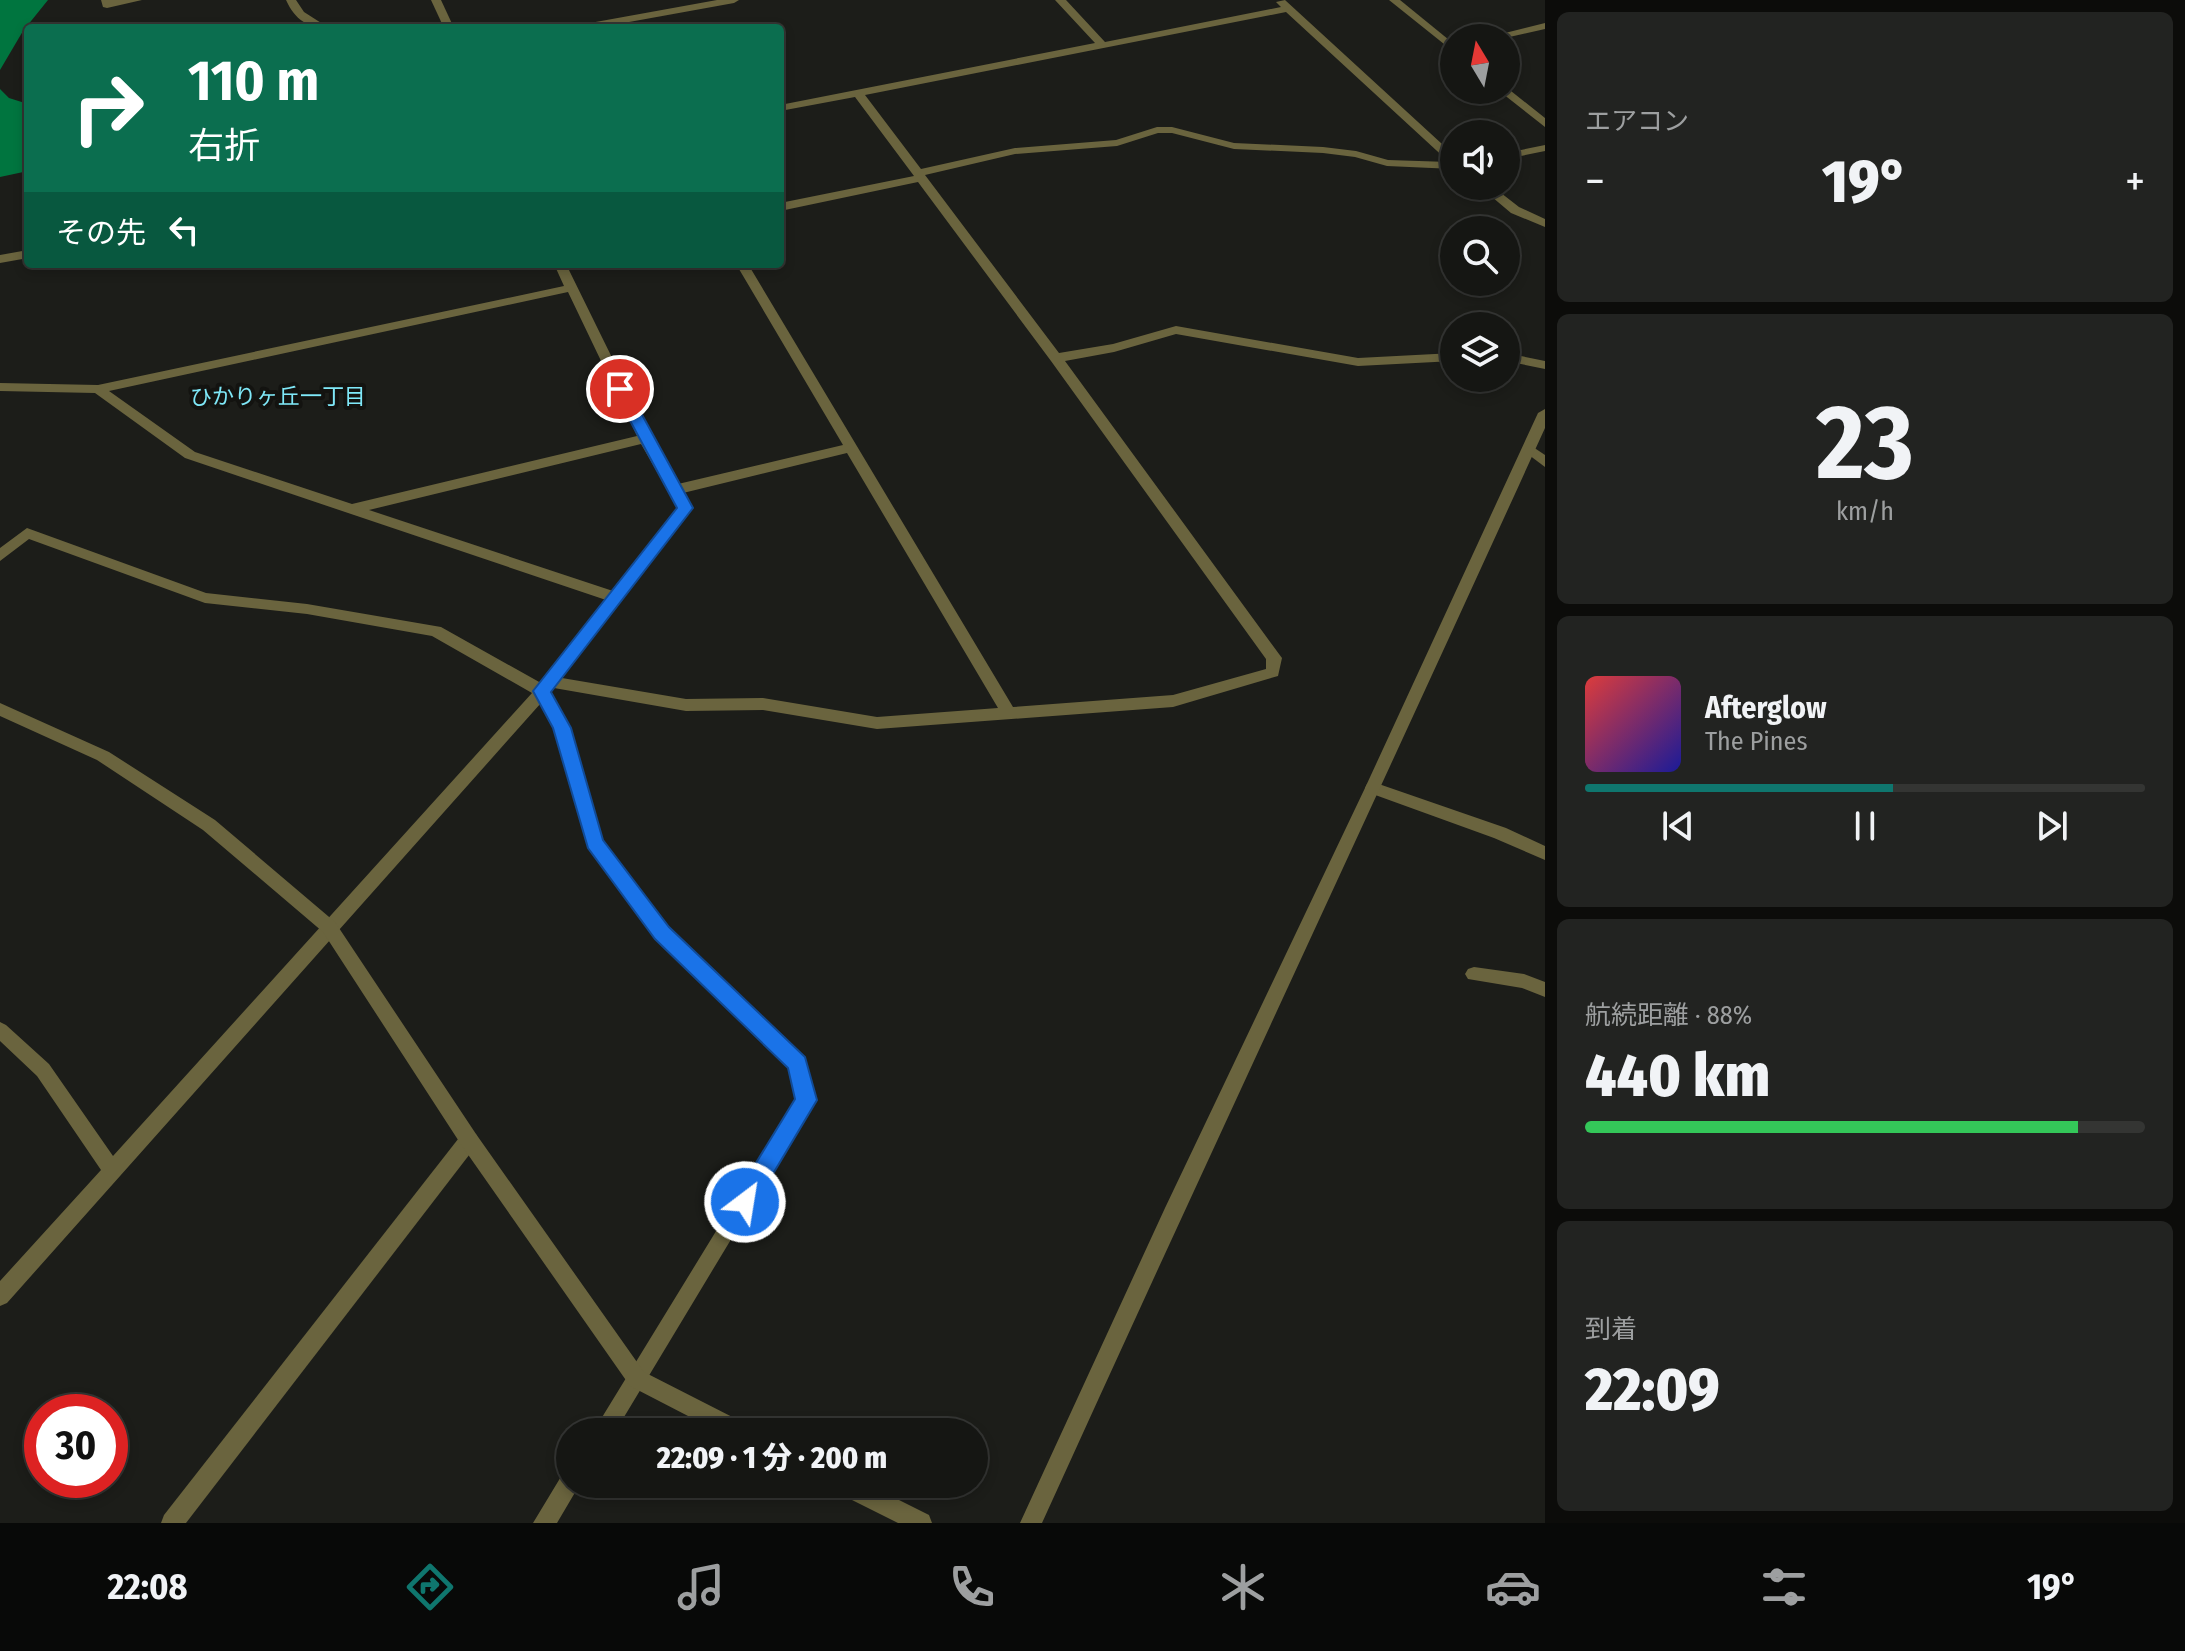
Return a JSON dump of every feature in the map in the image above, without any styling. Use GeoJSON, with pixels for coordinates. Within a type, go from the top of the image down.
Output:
{"type":"FeatureCollection","features":[{"type":"Feature","properties":{"kind":"street"},"geometry":{"type":"LineString","coordinates":[[106,0],[107,5],[137,0]]}},
{"type":"Feature","properties":{"kind":"street"},"geometry":{"type":"LineString","coordinates":[[291,0],[294,10],[302,18],[315,24]]}},
{"type":"Feature","properties":{"kind":"street"},"geometry":{"type":"LineString","coordinates":[[436,0],[447,24]]}},
{"type":"Feature","properties":{"kind":"street"},"geometry":{"type":"LineString","coordinates":[[601,24],[734,0]]}},
{"type":"Feature","properties":{"kind":"street"},"geometry":{"type":"LineString","coordinates":[[1060,0],[1102,45]]}},
{"type":"Feature","properties":{"kind":"street"},"geometry":{"type":"LineString","coordinates":[[1394,0],[1440,37]]}},
{"type":"Feature","properties":{"kind":"street"},"geometry":{"type":"LineString","coordinates":[[784,107],[1102,45],[1284,4],[1440,151]]}},
{"type":"Feature","properties":{"kind":"street"},"geometry":{"type":"LineString","coordinates":[[1520,31],[1545,26]]}},
{"type":"Feature","properties":{"kind":"street"},"geometry":{"type":"LineString","coordinates":[[0,556],[27,533],[205,598],[307,609],[436,631],[546,686],[686,705],[763,704],[877,723],[1173,701],[1273,672],[1274,658],[1056,358],[857,92]]}},
{"type":"Feature","properties":{"kind":"street"},"geometry":{"type":"LineString","coordinates":[[1520,103],[1545,124]]}},
{"type":"Feature","properties":{"kind":"street"},"geometry":{"type":"LineString","coordinates":[[784,206],[1015,151],[1117,143],[1157,130],[1172,130],[1234,146],[1323,150],[1356,154],[1387,163],[1440,164]]}},
{"type":"Feature","properties":{"kind":"street"},"geometry":{"type":"LineString","coordinates":[[1520,153],[1545,148]]}},
{"type":"Feature","properties":{"kind":"street"},"geometry":{"type":"LineString","coordinates":[[1502,200],[1515,210],[1545,223]]}},
{"type":"Feature","properties":{"kind":"street"},"geometry":{"type":"LineString","coordinates":[[0,259],[24,255]]}},
{"type":"Feature","properties":{"kind":"street"},"geometry":{"type":"LineString","coordinates":[[0,1296],[546,686],[685,508],[645,439],[562,268]]}},
{"type":"Feature","properties":{"kind":"street"},"geometry":{"type":"LineString","coordinates":[[744,268],[1008,712]]}},
{"type":"Feature","properties":{"kind":"street"},"geometry":{"type":"LineString","coordinates":[[0,387],[98,389],[571,288]]}},
{"type":"Feature","properties":{"kind":"street"},"geometry":{"type":"LineString","coordinates":[[1056,358],[1114,348],[1176,330],[1358,362],[1440,358]]}},
{"type":"Feature","properties":{"kind":"street"},"geometry":{"type":"LineString","coordinates":[[1520,360],[1545,365]]}},
{"type":"Feature","properties":{"kind":"street"},"geometry":{"type":"LineString","coordinates":[[98,389],[190,455],[614,597]]}},
{"type":"Feature","properties":{"kind":"street"},"geometry":{"type":"LineString","coordinates":[[1031,1523],[1545,413]]}},
{"type":"Feature","properties":{"kind":"street"},"geometry":{"type":"LineString","coordinates":[[355,508],[645,439]]}},
{"type":"Feature","properties":{"kind":"street"},"geometry":{"type":"LineString","coordinates":[[674,490],[851,448]]}},
{"type":"Feature","properties":{"kind":"street"},"geometry":{"type":"LineString","coordinates":[[1530,449],[1545,462]]}},
{"type":"Feature","properties":{"kind":"street"},"geometry":{"type":"LineString","coordinates":[[546,686],[562,728],[595,843],[662,933],[798,1063],[806,1100],[612,1418]]}},
{"type":"Feature","properties":{"kind":"street"},"geometry":{"type":"LineString","coordinates":[[0,709],[103,756],[209,825],[329,927],[469,1140],[637,1379],[714,1418]]}},
{"type":"Feature","properties":{"kind":"street"},"geometry":{"type":"LineString","coordinates":[[1373,788],[1500,833],[1545,853]]}},
{"type":"Feature","properties":{"kind":"street"},"geometry":{"type":"LineString","coordinates":[[1474,974],[1524,981],[1545,990]]}},
{"type":"Feature","properties":{"kind":"street"},"geometry":{"type":"LineString","coordinates":[[0,1030],[43,1070],[113,1171]]}},
{"type":"Feature","properties":{"kind":"street"},"geometry":{"type":"LineString","coordinates":[[172,1523],[469,1140]]}},
{"type":"Feature","properties":{"kind":"street"},"geometry":{"type":"LineString","coordinates":[[544,1523],[560,1498]]}},
{"type":"Feature","properties":{"kind":"street"},"geometry":{"type":"LineString","coordinates":[[872,1498],[921,1523]]}},
{"type":"Feature","properties":{"kind":"shaded area"},"geometry":{"type":"Polygon","coordinates":[[[0,0],[48,0],[29,24],[24,24],[24,30],[0,70],[0,0]]]}},
{"type":"Feature","properties":{"kind":"shaded area"},"geometry":{"type":"Polygon","coordinates":[[[0,89],[9,98],[24,103],[24,172],[0,177],[0,89]]]}},
{"type":"Feature","properties":{"kind":"district","name":"ひかりヶ丘一丁目"},"geometry":{"type":"Point","coordinates":[278,396]}},
{"type":"Feature","properties":{"kind":"route"},"geometry":{"type":"LineString","coordinates":[[620,389],[685,508],[542,691],[562,728],[595,843],[662,933],[798,1063],[806,1100],[745,1202]]}}]}
